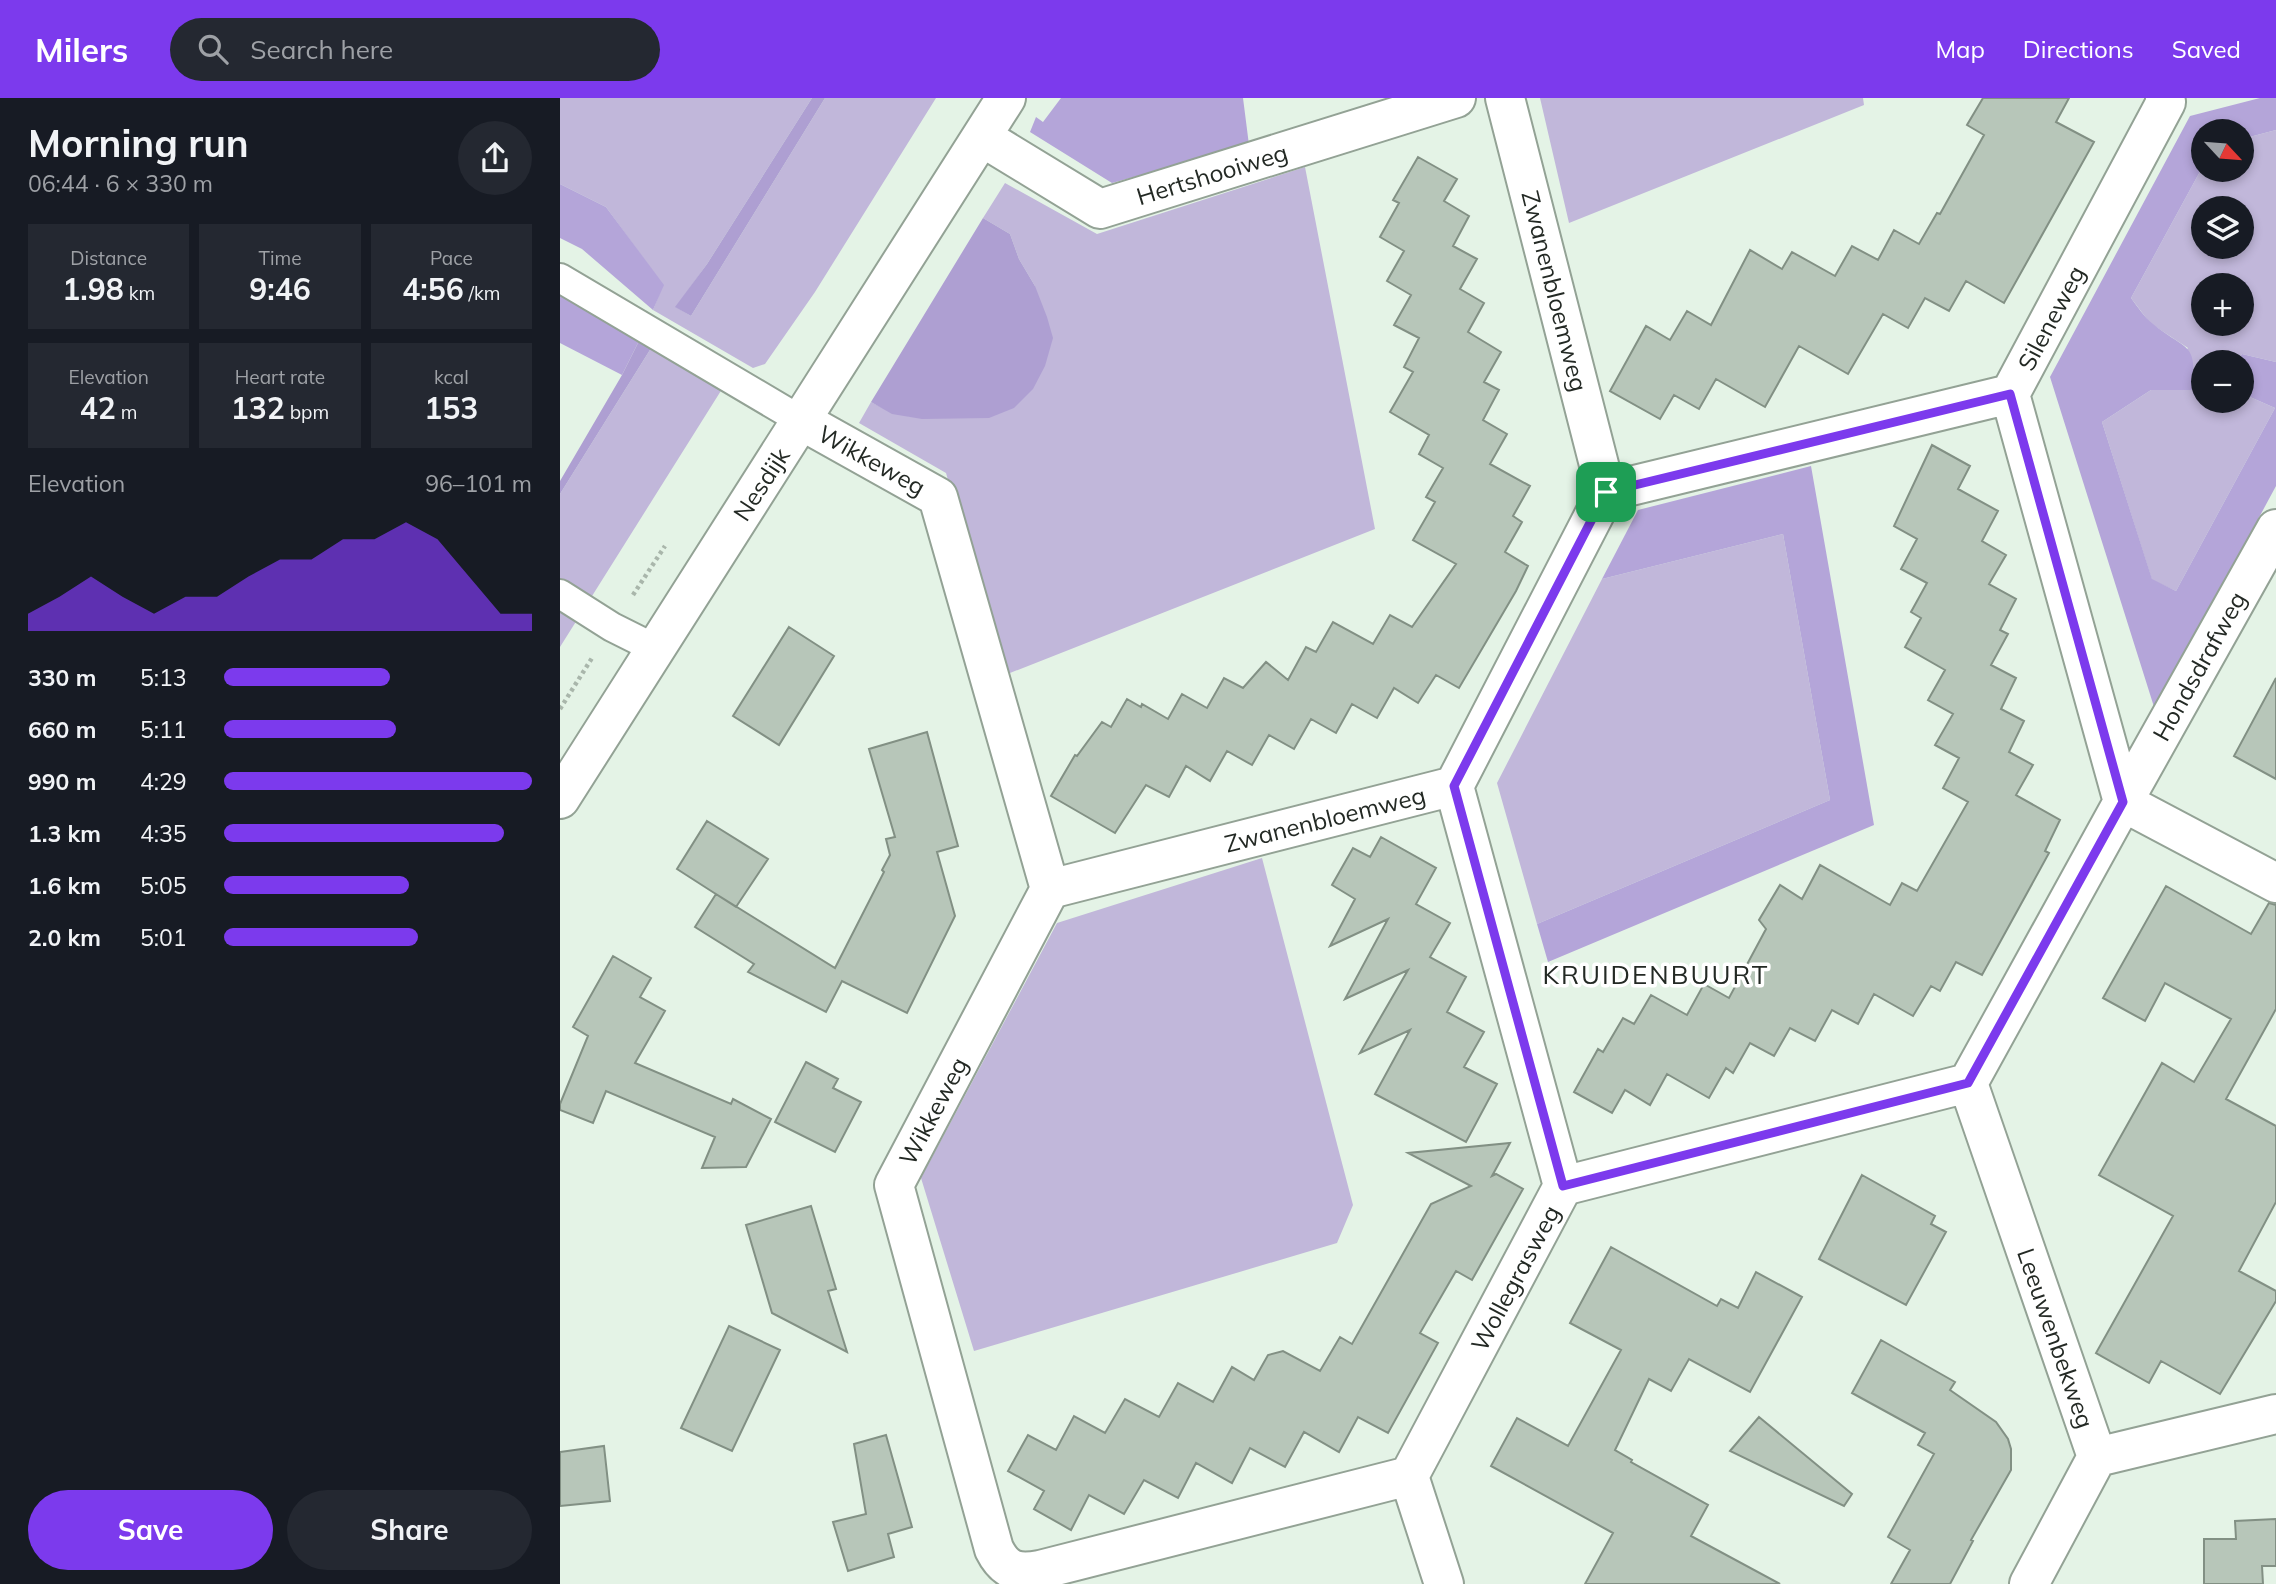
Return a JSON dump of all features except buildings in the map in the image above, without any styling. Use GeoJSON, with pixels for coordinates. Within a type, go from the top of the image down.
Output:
{"type":"FeatureCollection","features":[{"type":"Feature","properties":{"kind":"street","name":"Nesdijk"},"geometry":{"type":"LineString","coordinates":[[560,799],[1006,98]]}},
{"type":"Feature","properties":{"kind":"street","name":"Hertshooiweg"},"geometry":{"type":"LineString","coordinates":[[982,137],[1100,209],[1456,98]]}},
{"type":"Feature","properties":{"kind":"street","name":"Zwanenbloemweg"},"geometry":{"type":"LineString","coordinates":[[1050,889],[1454,786],[1606,492],[1505,98]]}},
{"type":"Feature","properties":{"kind":"street","name":"Sileneweg"},"geometry":{"type":"LineString","coordinates":[[1606,492],[2010,394],[2171,99]]}},
{"type":"Feature","properties":{"kind":"street"},"geometry":{"type":"LineString","coordinates":[[2010,394],[2123,802],[2276,883]]}},
{"type":"Feature","properties":{"kind":"street","name":"Wikkeweg"},"geometry":{"type":"LineString","coordinates":[[802,421],[938,497],[1050,889],[894,1185],[994,1549],[1000,1560],[1010,1569],[1022,1573],[1040,1570],[1409,1476]]}},
{"type":"Feature","properties":{"kind":"street","name":"Hondsdrafweg"},"geometry":{"type":"LineString","coordinates":[[1968,1083],[2276,529]]}},
{"type":"Feature","properties":{"kind":"street","name":"Wollegrasweg"},"geometry":{"type":"LineString","coordinates":[[1409,1476],[1563,1186],[1454,786]]}},
{"type":"Feature","properties":{"kind":"street"},"geometry":{"type":"LineString","coordinates":[[1563,1186],[1968,1083]]}},
{"type":"Feature","properties":{"kind":"street","name":"Leeuwenbekweg"},"geometry":{"type":"LineString","coordinates":[[1968,1083],[2097,1457],[2029,1584]]}},
{"type":"Feature","properties":{"kind":"street"},"geometry":{"type":"LineString","coordinates":[[2097,1457],[2276,1414]]}},
{"type":"Feature","properties":{"kind":"street"},"geometry":{"type":"LineString","coordinates":[[1409,1476],[1444,1584]]}},
{"type":"Feature","properties":{"kind":"lane"},"geometry":{"type":"LineString","coordinates":[[560,278],[802,421]]}},
{"type":"Feature","properties":{"kind":"lane"},"geometry":{"type":"LineString","coordinates":[[560,594],[612,627],[656,649]]}},
{"type":"Feature","properties":{"kind":"shaded area"},"geometry":{"type":"Polygon","coordinates":[[[560,98],[812,98],[707,264],[676,307],[691,316],[825,98],[936,98],[815,292],[765,364],[753,368],[653,310],[663,285],[606,207],[560,184],[560,98]]]}},
{"type":"Feature","properties":{"kind":"shaded area"},"geometry":{"type":"Polygon","coordinates":[[[812,98],[825,98],[691,316],[675,307],[707,264],[812,98]]]}},
{"type":"Feature","properties":{"kind":"shaded area"},"geometry":{"type":"Polygon","coordinates":[[[1061,98],[1243,98],[1249,145],[1112,183],[1030,132],[1036,117],[1043,122],[1061,98]]]}},
{"type":"Feature","properties":{"kind":"shaded area"},"geometry":{"type":"Polygon","coordinates":[[[1540,98],[1863,98],[1864,105],[1569,223],[1540,98]]]}},
{"type":"Feature","properties":{"kind":"shaded area"},"geometry":{"type":"Polygon","coordinates":[[[2260,98],[2276,98],[2276,130],[2254,136],[2254,119],[2191,119],[2191,182],[2194,182],[2131,298],[2150,321],[2191,355],[2191,390],[2151,390],[2102,422],[2152,579],[2176,591],[2275,408],[2254,399],[2254,357],[2276,362],[2276,486],[2155,710],[2050,377],[2190,116],[2260,98]]]}},
{"type":"Feature","properties":{"kind":"shaded area"},"geometry":{"type":"Polygon","coordinates":[[[2276,130],[2276,362],[2254,357],[2254,350],[2191,350],[2191,413],[2254,413],[2254,399],[2275,408],[2176,591],[2152,580],[2102,422],[2151,390],[2188,348],[2150,323],[2131,298],[2194,182],[2254,182],[2254,136],[2276,130]]]}},
{"type":"Feature","properties":{"kind":"shaded area"},"geometry":{"type":"Polygon","coordinates":[[[1305,167],[1375,529],[1005,675],[946,473],[859,423],[871,402],[904,416],[941,417],[1035,286],[1019,259],[1010,234],[983,218],[1005,183],[1097,234],[1305,167]]]}},
{"type":"Feature","properties":{"kind":"shaded area"},"geometry":{"type":"Polygon","coordinates":[[[560,184],[606,207],[664,285],[653,310],[582,249],[560,238],[560,184]]]}},
{"type":"Feature","properties":{"kind":"shaded area"},"geometry":{"type":"Polygon","coordinates":[[[983,218],[1010,234],[1019,259],[1035,286],[1053,338],[1045,366],[1033,389],[1014,408],[989,418],[922,419],[892,414],[871,402],[983,218]]]}},
{"type":"Feature","properties":{"kind":"shaded area"},"geometry":{"type":"Polygon","coordinates":[[[560,284],[640,339],[622,375],[560,343],[560,284]]]}},
{"type":"Feature","properties":{"kind":"shaded area"},"geometry":{"type":"Polygon","coordinates":[[[640,339],[653,345],[560,494],[560,481],[640,339]]]}},
{"type":"Feature","properties":{"kind":"shaded area"},"geometry":{"type":"Polygon","coordinates":[[[653,345],[734,370],[560,647],[560,494],[653,345]]]}},
{"type":"Feature","properties":{"kind":"shaded area"},"geometry":{"type":"Polygon","coordinates":[[[1811,466],[1874,825],[1548,962],[1537,924],[1830,800],[1783,534],[1602,579],[1638,510],[1811,466]]]}},
{"type":"Feature","properties":{"kind":"shaded area"},"geometry":{"type":"Polygon","coordinates":[[[1783,534],[1830,800],[1537,924],[1497,783],[1602,579],[1783,534]]]}},
{"type":"Feature","properties":{"kind":"shaded area"},"geometry":{"type":"Polygon","coordinates":[[[1262,858],[1353,1205],[1337,1243],[974,1351],[921,1178],[1057,923],[1262,858]]]}},
{"type":"Feature","properties":{"kind":"district","name":"KRUIDENBUURT"},"geometry":{"type":"Point","coordinates":[1656,974]}},
{"type":"Feature","properties":{"kind":"route"},"geometry":{"type":"LineString","coordinates":[[2010,394],[2123,802],[1968,1083],[1563,1186],[1454,786],[1606,492],[2010,394]]}}]}
